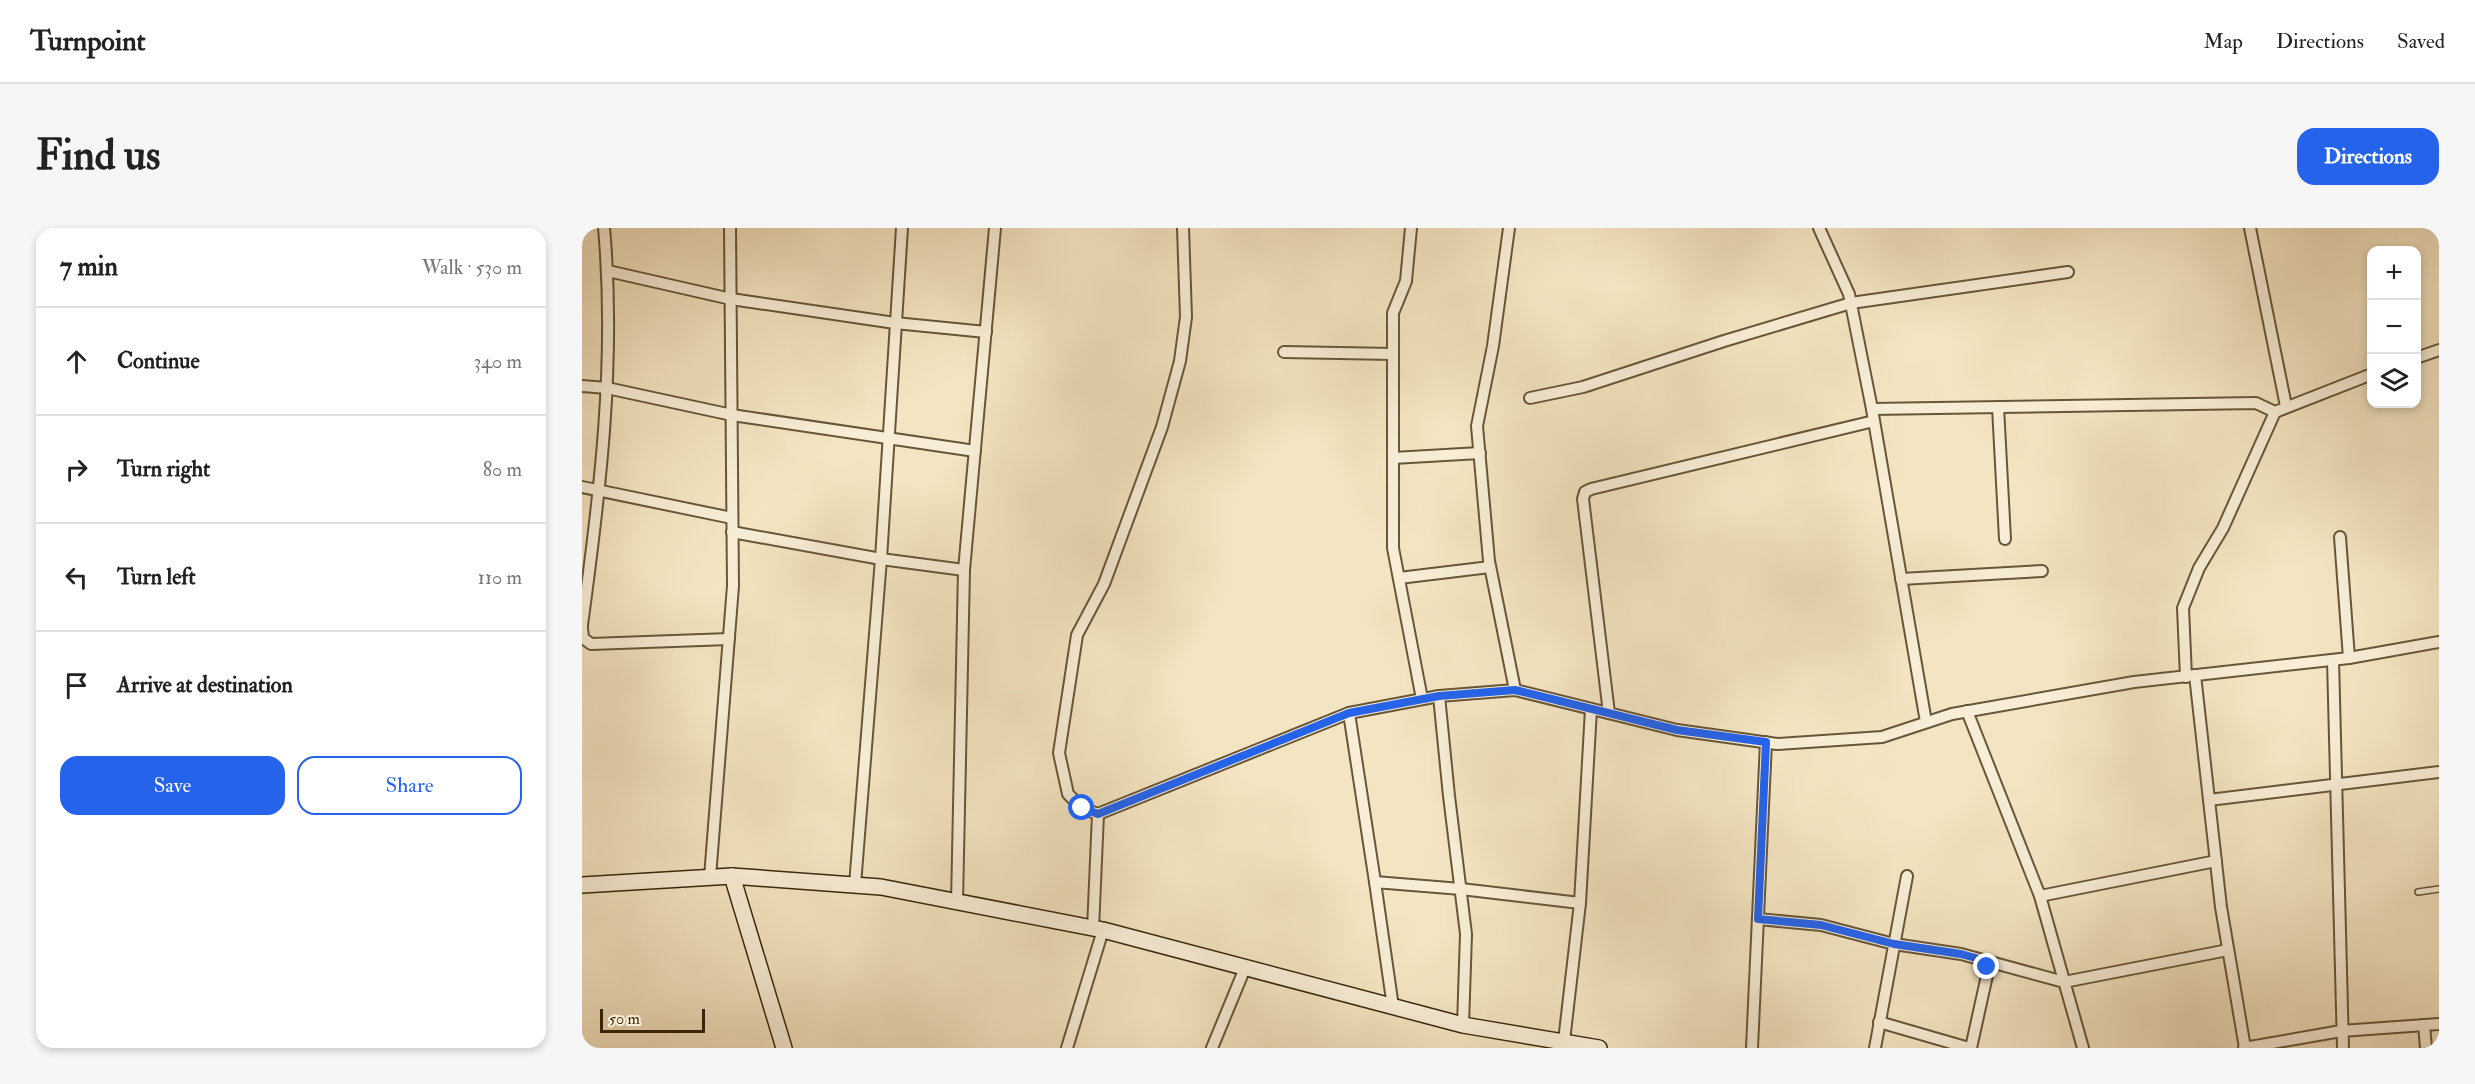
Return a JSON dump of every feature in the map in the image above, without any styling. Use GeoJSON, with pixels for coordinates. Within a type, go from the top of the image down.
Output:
{"type":"FeatureCollection","features":[{"type":"Feature","properties":{"kind":"street"},"geometry":{"type":"LineString","coordinates":[[604,228],[608,271],[607,388],[601,491],[582,627],[583,638],[591,644],[729,639]]}},
{"type":"Feature","properties":{"kind":"street"},"geometry":{"type":"LineString","coordinates":[[710,877],[733,586],[730,228]]}},
{"type":"Feature","properties":{"kind":"street"},"geometry":{"type":"LineString","coordinates":[[855,885],[881,559],[894,323],[902,228]]}},
{"type":"Feature","properties":{"kind":"street"},"geometry":{"type":"LineString","coordinates":[[957,902],[964,570],[995,228]]}},
{"type":"Feature","properties":{"kind":"street"},"geometry":{"type":"LineString","coordinates":[[1183,228],[1186,316],[1180,361],[1162,427],[1108,572],[1077,635],[1059,753],[1068,794],[1082,808],[1098,814],[1349,713],[1439,696],[1515,690],[1677,730],[1777,744],[1882,737],[1967,711],[2134,682],[2349,658],[2439,642]]}},
{"type":"Feature","properties":{"kind":"street"},"geometry":{"type":"LineString","coordinates":[[1411,228],[1406,281],[1393,313],[1393,548],[1422,699]]}},
{"type":"Feature","properties":{"kind":"street"},"geometry":{"type":"LineString","coordinates":[[1509,228],[1493,346],[1477,426],[1490,567],[1515,690]]}},
{"type":"Feature","properties":{"kind":"street"},"geometry":{"type":"LineString","coordinates":[[1819,228],[1851,303],[1872,409],[1926,722]]}},
{"type":"Feature","properties":{"kind":"street"},"geometry":{"type":"LineString","coordinates":[[2250,228],[2286,406]]}},
{"type":"Feature","properties":{"kind":"street"},"geometry":{"type":"LineString","coordinates":[[608,271],[731,299],[894,323],[986,332]]}},
{"type":"Feature","properties":{"kind":"street"},"geometry":{"type":"LineString","coordinates":[[1530,398],[1583,387],[1851,303],[2068,272]]}},
{"type":"Feature","properties":{"kind":"street"},"geometry":{"type":"LineString","coordinates":[[2421,356],[2439,350]]}},
{"type":"Feature","properties":{"kind":"street"},"geometry":{"type":"LineString","coordinates":[[1284,352],[1393,354]]}},
{"type":"Feature","properties":{"kind":"street"},"geometry":{"type":"LineString","coordinates":[[2367,376],[2275,412],[2223,528],[2199,568],[2183,608],[2228,950],[2245,1048],[2341,1031],[2439,1024]]}},
{"type":"Feature","properties":{"kind":"street"},"geometry":{"type":"LineString","coordinates":[[582,386],[607,388],[732,415],[975,451]]}},
{"type":"Feature","properties":{"kind":"street"},"geometry":{"type":"LineString","coordinates":[[1872,409],[2256,403],[2275,412]]}},
{"type":"Feature","properties":{"kind":"street"},"geometry":{"type":"LineString","coordinates":[[1998,407],[2005,539]]}},
{"type":"Feature","properties":{"kind":"street"},"geometry":{"type":"LineString","coordinates":[[1609,713],[1583,499],[1585,492],[1874,421]]}},
{"type":"Feature","properties":{"kind":"street"},"geometry":{"type":"LineString","coordinates":[[1393,458],[1480,453]]}},
{"type":"Feature","properties":{"kind":"street"},"geometry":{"type":"LineString","coordinates":[[582,487],[732,518]]}},
{"type":"Feature","properties":{"kind":"street"},"geometry":{"type":"LineString","coordinates":[[732,532],[881,559],[964,570]]}},
{"type":"Feature","properties":{"kind":"street"},"geometry":{"type":"LineString","coordinates":[[2340,537],[2349,658]]}},
{"type":"Feature","properties":{"kind":"street"},"geometry":{"type":"LineString","coordinates":[[1399,578],[1490,567]]}},
{"type":"Feature","properties":{"kind":"street"},"geometry":{"type":"LineString","coordinates":[[1901,579],[2042,571]]}},
{"type":"Feature","properties":{"kind":"street"},"geometry":{"type":"LineString","coordinates":[[2333,660],[2343,1048]]}},
{"type":"Feature","properties":{"kind":"street"},"geometry":{"type":"LineString","coordinates":[[1439,696],[1467,934],[1463,1025]]}},
{"type":"Feature","properties":{"kind":"street"},"geometry":{"type":"LineString","coordinates":[[1564,1041],[1580,903],[1591,709]]}},
{"type":"Feature","properties":{"kind":"street"},"geometry":{"type":"LineString","coordinates":[[1967,711],[2040,896],[2083,1048]]}},
{"type":"Feature","properties":{"kind":"street"},"geometry":{"type":"LineString","coordinates":[[1349,713],[1393,1007]]}},
{"type":"Feature","properties":{"kind":"street"},"geometry":{"type":"LineString","coordinates":[[1752,1048],[1766,742]]}},
{"type":"Feature","properties":{"kind":"street"},"geometry":{"type":"LineString","coordinates":[[2209,800],[2439,773]]}},
{"type":"Feature","properties":{"kind":"street"},"geometry":{"type":"LineString","coordinates":[[1067,1048],[1098,929],[1098,814]]}},
{"type":"Feature","properties":{"kind":"street"},"geometry":{"type":"LineString","coordinates":[[2040,896],[2216,861]]}},
{"type":"Feature","properties":{"kind":"street"},"geometry":{"type":"LineString","coordinates":[[732,876],[784,1048]]}},
{"type":"Feature","properties":{"kind":"street"},"geometry":{"type":"LineString","coordinates":[[582,885],[732,876],[880,887],[1098,929],[1463,1025],[1591,1047]]}},
{"type":"Feature","properties":{"kind":"street"},"geometry":{"type":"LineString","coordinates":[[1875,1048],[1907,876]]}},
{"type":"Feature","properties":{"kind":"street"},"geometry":{"type":"LineString","coordinates":[[1375,882],[1461,889],[1580,903]]}},
{"type":"Feature","properties":{"kind":"street"},"geometry":{"type":"LineString","coordinates":[[1758,919],[1821,925],[1894,944],[1961,954],[2064,982],[2228,950]]}},
{"type":"Feature","properties":{"kind":"street"},"geometry":{"type":"LineString","coordinates":[[1880,1022],[1970,1048],[1990,962]]}},
{"type":"Feature","properties":{"kind":"street"},"geometry":{"type":"LineString","coordinates":[[1212,1048],[1245,968]]}},
{"type":"Feature","properties":{"kind":"street"},"geometry":{"type":"LineString","coordinates":[[2424,1025],[2426,1048]]}},
{"type":"Feature","properties":{"kind":"lane"},"geometry":{"type":"LineString","coordinates":[[2418,892],[2439,889]]}},
{"type":"Feature","properties":{"kind":"route"},"geometry":{"type":"LineString","coordinates":[[1082,808],[1098,814],[1349,713],[1439,696],[1515,690],[1677,730],[1766,742],[1758,919],[1821,925],[1894,944],[1961,954],[1990,962],[1987,967]]}}]}
